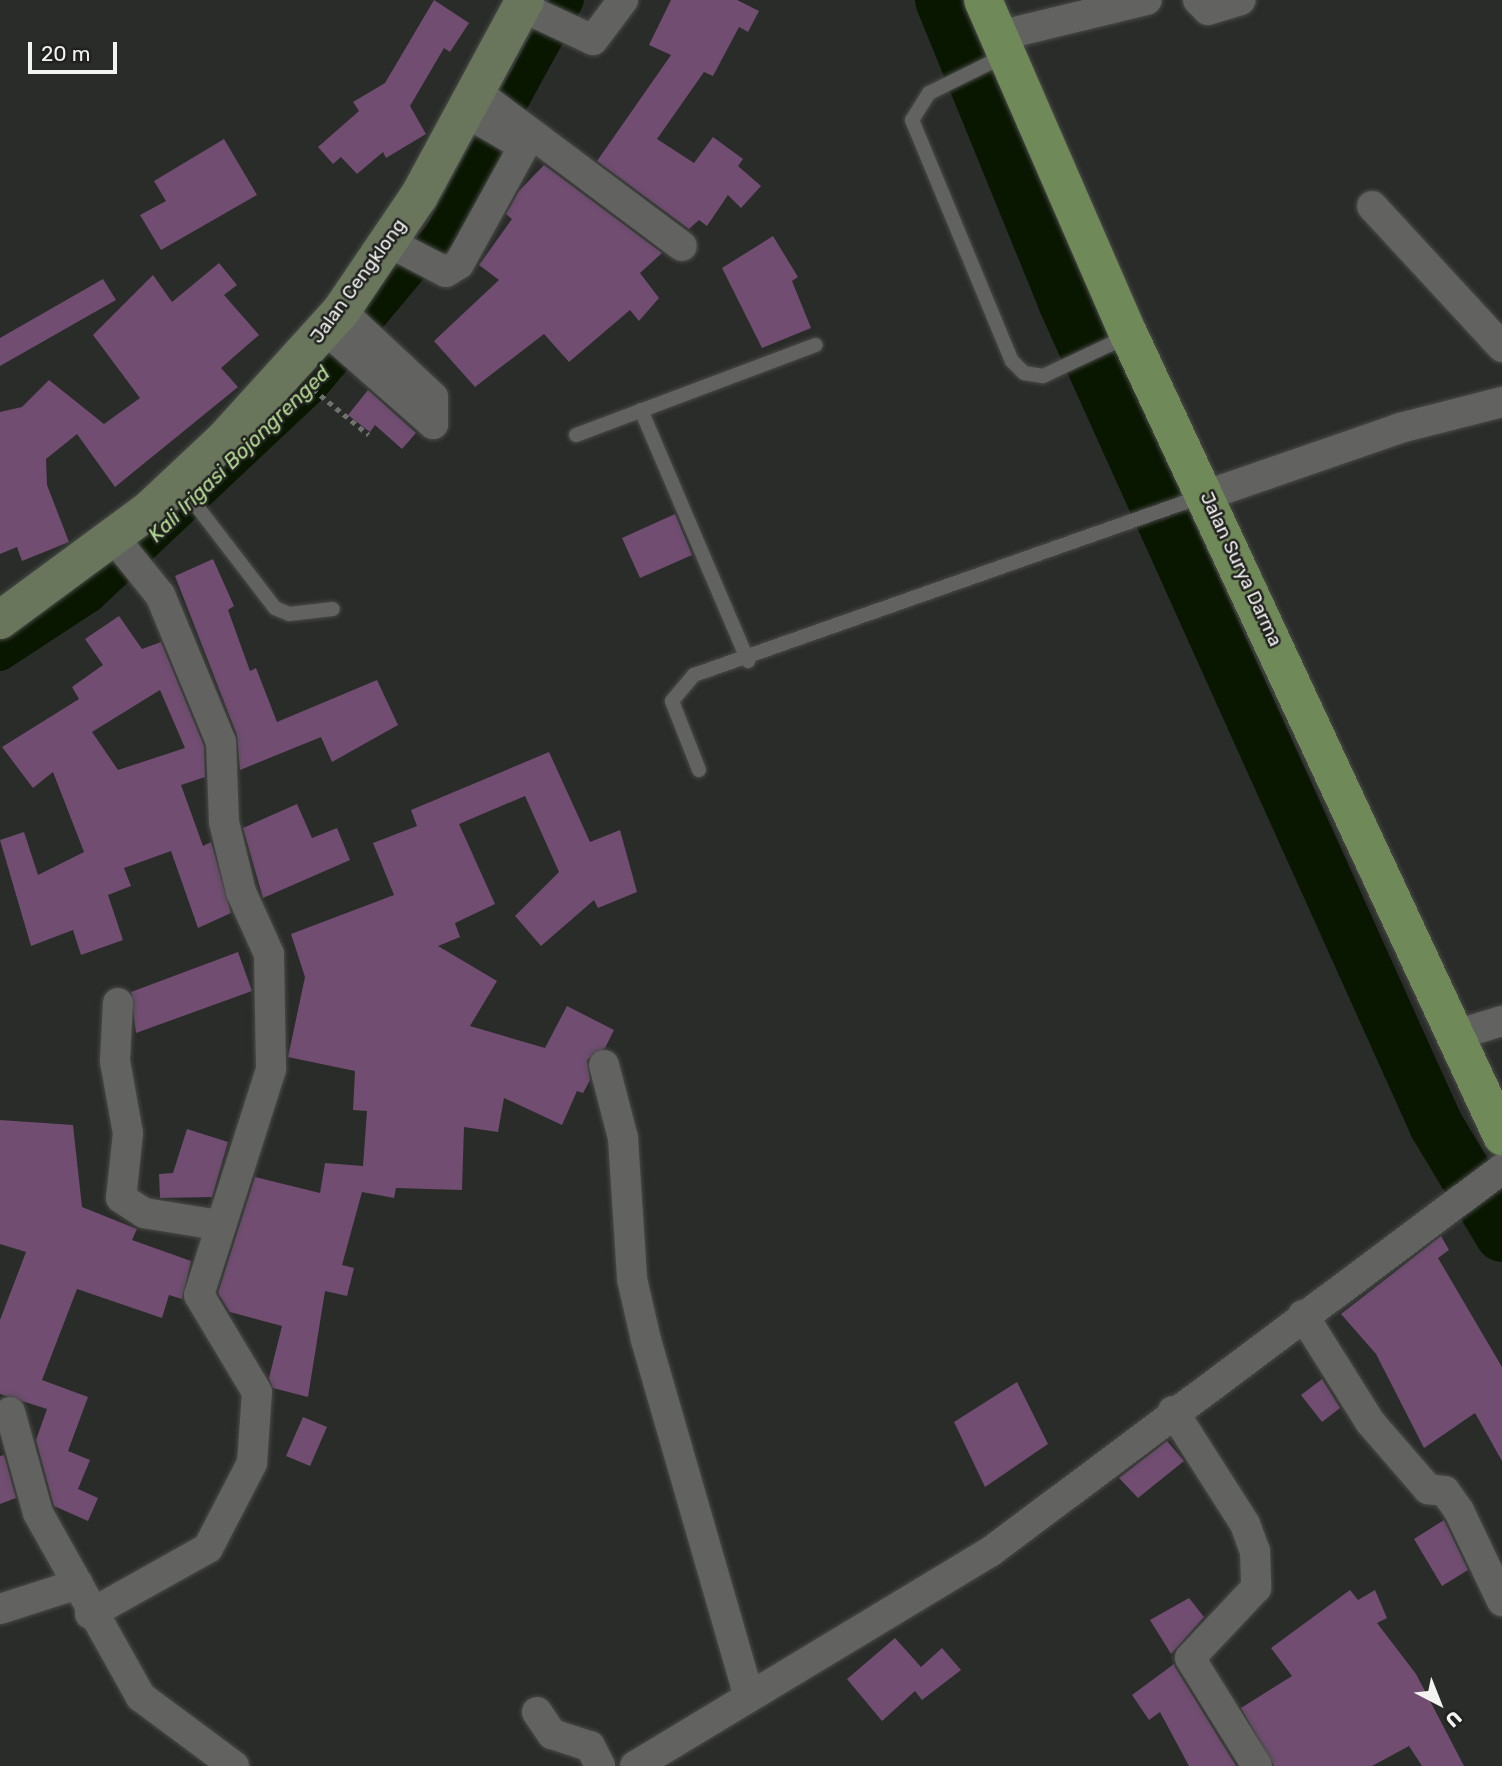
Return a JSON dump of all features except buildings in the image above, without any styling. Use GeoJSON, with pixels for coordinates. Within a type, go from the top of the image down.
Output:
{"type":"FeatureCollection","features":[{"type":"Feature","properties":{"kind":"main road","name":"Jalan Surya Darma"},"geometry":{"type":"LineString","coordinates":[[983,0],[1000,50],[1116,343],[1203,496],[1502,1136]]}},
{"type":"Feature","properties":{"kind":"main road","name":"Jalan Cengklong"},"geometry":{"type":"LineString","coordinates":[[0,620],[121,545],[341,326],[395,245],[478,106],[528,7]]}},
{"type":"Feature","properties":{"kind":"street"},"geometry":{"type":"LineString","coordinates":[[528,7],[571,33],[593,40],[623,0]]}},
{"type":"Feature","properties":{"kind":"street"},"geometry":{"type":"LineString","coordinates":[[1000,50],[1147,0]]}},
{"type":"Feature","properties":{"kind":"street"},"geometry":{"type":"LineString","coordinates":[[1198,0],[1208,10],[1241,0]]}},
{"type":"Feature","properties":{"kind":"street"},"geometry":{"type":"LineString","coordinates":[[478,106],[518,130],[682,246]]}},
{"type":"Feature","properties":{"kind":"street"},"geometry":{"type":"LineString","coordinates":[[395,245],[446,272],[459,264],[524,146],[518,130]]}},
{"type":"Feature","properties":{"kind":"street"},"geometry":{"type":"LineString","coordinates":[[1372,206],[1502,347]]}},
{"type":"Feature","properties":{"kind":"street"},"geometry":{"type":"LineString","coordinates":[[341,326],[408,386]]}},
{"type":"Feature","properties":{"kind":"street"},"geometry":{"type":"LineString","coordinates":[[1203,496],[1400,428],[1502,402]]}},
{"type":"Feature","properties":{"kind":"street"},"geometry":{"type":"LineString","coordinates":[[90,1614],[184,1567],[208,1548],[252,1463],[257,1392],[200,1295],[218,1225],[271,1069],[268,954],[242,892],[224,822],[221,742],[160,595],[121,545]]}},
{"type":"Feature","properties":{"kind":"street"},"geometry":{"type":"LineString","coordinates":[[118,1003],[115,1061],[128,1133],[121,1198],[144,1213],[218,1225]]}},
{"type":"Feature","properties":{"kind":"street"},"geometry":{"type":"LineString","coordinates":[[1456,1035],[1502,1021]]}},
{"type":"Feature","properties":{"kind":"street"},"geometry":{"type":"LineString","coordinates":[[604,1065],[623,1138],[629,1253],[646,1340],[748,1692]]}},
{"type":"Feature","properties":{"kind":"street"},"geometry":{"type":"LineString","coordinates":[[635,1766],[748,1692],[990,1552],[1442,1209],[1495,1173]]}},
{"type":"Feature","properties":{"kind":"street"},"geometry":{"type":"LineString","coordinates":[[1303,1315],[1370,1422],[1427,1489],[1444,1491],[1459,1511],[1502,1601]]}},
{"type":"Feature","properties":{"kind":"street"},"geometry":{"type":"LineString","coordinates":[[1173,1411],[1245,1524],[1255,1552],[1256,1588],[1190,1658],[1257,1766]]}},
{"type":"Feature","properties":{"kind":"street"},"geometry":{"type":"LineString","coordinates":[[10,1412],[38,1513],[78,1584],[90,1614],[141,1697],[234,1766]]}},
{"type":"Feature","properties":{"kind":"street"},"geometry":{"type":"LineString","coordinates":[[0,1609],[78,1584]]}},
{"type":"Feature","properties":{"kind":"street"},"geometry":{"type":"LineString","coordinates":[[537,1712],[552,1734],[590,1746],[600,1766]]}},
{"type":"Feature","properties":{"kind":"lane"},"geometry":{"type":"LineString","coordinates":[[1000,50],[936,89],[912,120],[1012,361],[1024,373],[1043,376],[1116,343]]}},
{"type":"Feature","properties":{"kind":"lane"},"geometry":{"type":"LineString","coordinates":[[576,435],[816,345]]}},
{"type":"Feature","properties":{"kind":"lane"},"geometry":{"type":"LineString","coordinates":[[641,410],[748,661]]}},
{"type":"Feature","properties":{"kind":"lane"},"geometry":{"type":"LineString","coordinates":[[182,487],[234,560],[275,608],[289,614],[332,609]]}},
{"type":"Feature","properties":{"kind":"lane"},"geometry":{"type":"LineString","coordinates":[[699,770],[671,701],[677,687],[694,675],[748,661],[1203,496]]}},
{"type":"Feature","properties":{"kind":"path"},"geometry":{"type":"LineString","coordinates":[[304,381],[369,435]]}},
{"type":"Feature","properties":{"kind":"waterway","name":"Kali Irigasi Bojongrenged"},"geometry":{"type":"LineString","coordinates":[[0,655],[90,596],[312,387],[441,233],[568,0]]}},
{"type":"Feature","properties":{"kind":"waterway"},"geometry":{"type":"LineString","coordinates":[[942,0],[1065,302],[1436,1125],[1502,1235]]}}]}
